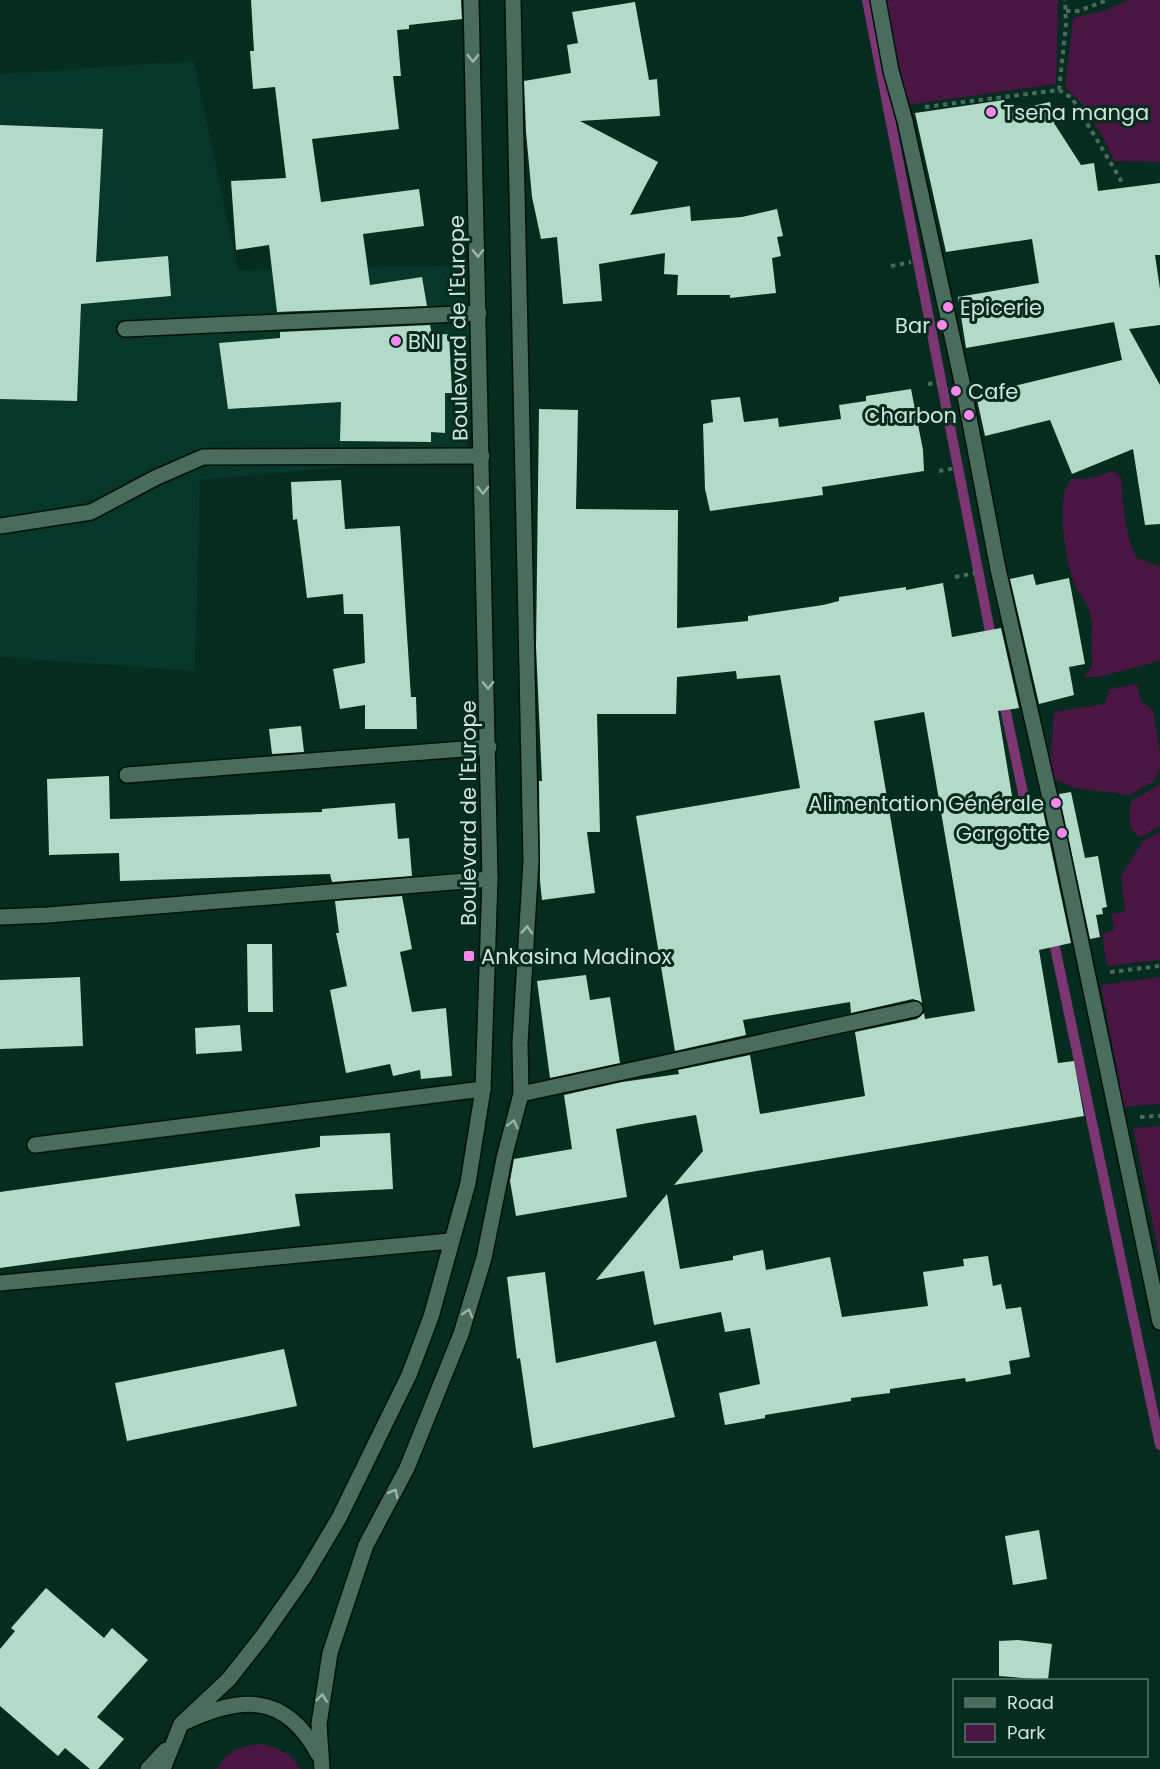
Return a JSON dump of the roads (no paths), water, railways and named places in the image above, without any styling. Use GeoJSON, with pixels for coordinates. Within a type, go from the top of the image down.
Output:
{"type":"FeatureCollection","features":[{"type":"Feature","properties":{"kind":"main road","name":"Boulevard de l'Europe"},"geometry":{"type":"LineString","coordinates":[[181,1724],[229,1679],[262,1637],[304,1577],[339,1518],[409,1375],[431,1317],[450,1241],[468,1183],[483,1089],[490,879],[489,747],[471,0]]}},
{"type":"Feature","properties":{"kind":"main road"},"geometry":{"type":"LineString","coordinates":[[320,1763],[319,1724],[330,1653],[366,1545],[407,1468],[461,1334],[484,1258],[520,1094],[520,1043],[531,861],[513,0]]}},
{"type":"Feature","properties":{"kind":"main road"},"geometry":{"type":"LineString","coordinates":[[878,0],[891,71],[905,121],[964,391],[998,569],[1088,975],[1160,1322]]}},
{"type":"Feature","properties":{"kind":"main road"},"geometry":{"type":"LineString","coordinates":[[125,329],[479,313]]}},
{"type":"Feature","properties":{"kind":"main road"},"geometry":{"type":"LineString","coordinates":[[0,526],[91,512],[202,457],[482,456]]}},
{"type":"Feature","properties":{"kind":"main road"},"geometry":{"type":"LineString","coordinates":[[126,775],[489,747]]}},
{"type":"Feature","properties":{"kind":"main road"},"geometry":{"type":"LineString","coordinates":[[0,916],[48,915],[490,879]]}},
{"type":"Feature","properties":{"kind":"main road"},"geometry":{"type":"LineString","coordinates":[[520,1094],[915,1009]]}},
{"type":"Feature","properties":{"kind":"main road"},"geometry":{"type":"LineString","coordinates":[[35,1145],[483,1089]]}},
{"type":"Feature","properties":{"kind":"main road"},"geometry":{"type":"LineString","coordinates":[[0,1283],[450,1241]]}},
{"type":"Feature","properties":{"kind":"main road"},"geometry":{"type":"LineString","coordinates":[[163,1769],[181,1724],[231,1704],[254,1704],[275,1710],[294,1722],[309,1737],[320,1763]]}},
{"type":"Feature","properties":{"kind":"main road"},"geometry":{"type":"LineString","coordinates":[[148,1769],[172,1743]]}},
{"type":"Feature","properties":{"kind":"waterway"},"geometry":{"type":"LineString","coordinates":[[867,0],[992,642]]}},
{"type":"Feature","properties":{"kind":"waterway"},"geometry":{"type":"LineString","coordinates":[[1003,698],[1027,812]]}},
{"type":"Feature","properties":{"kind":"waterway"},"geometry":{"type":"LineString","coordinates":[[1052,933],[1160,1445]]}},
{"type":"Feature","properties":{"kind":"place","name":"Tsena manga"},"geometry":{"type":"Point","coordinates":[991,112]}},
{"type":"Feature","properties":{"kind":"place","name":"Epicerie"},"geometry":{"type":"Point","coordinates":[948,307]}},
{"type":"Feature","properties":{"kind":"place","name":"Bar"},"geometry":{"type":"Point","coordinates":[942,325]}},
{"type":"Feature","properties":{"kind":"place","name":"BNI"},"geometry":{"type":"Point","coordinates":[396,341]}},
{"type":"Feature","properties":{"kind":"place","name":"Cafe"},"geometry":{"type":"Point","coordinates":[956,391]}},
{"type":"Feature","properties":{"kind":"place","name":"Charbon"},"geometry":{"type":"Point","coordinates":[969,415]}},
{"type":"Feature","properties":{"kind":"place","name":"Alimentation Générale"},"geometry":{"type":"Point","coordinates":[1056,803]}},
{"type":"Feature","properties":{"kind":"place","name":"Gargotte"},"geometry":{"type":"Point","coordinates":[1062,833]}},
{"type":"Feature","properties":{"kind":"place","name":"Ankasina Madinox"},"geometry":{"type":"Point","coordinates":[469,956]}}]}
